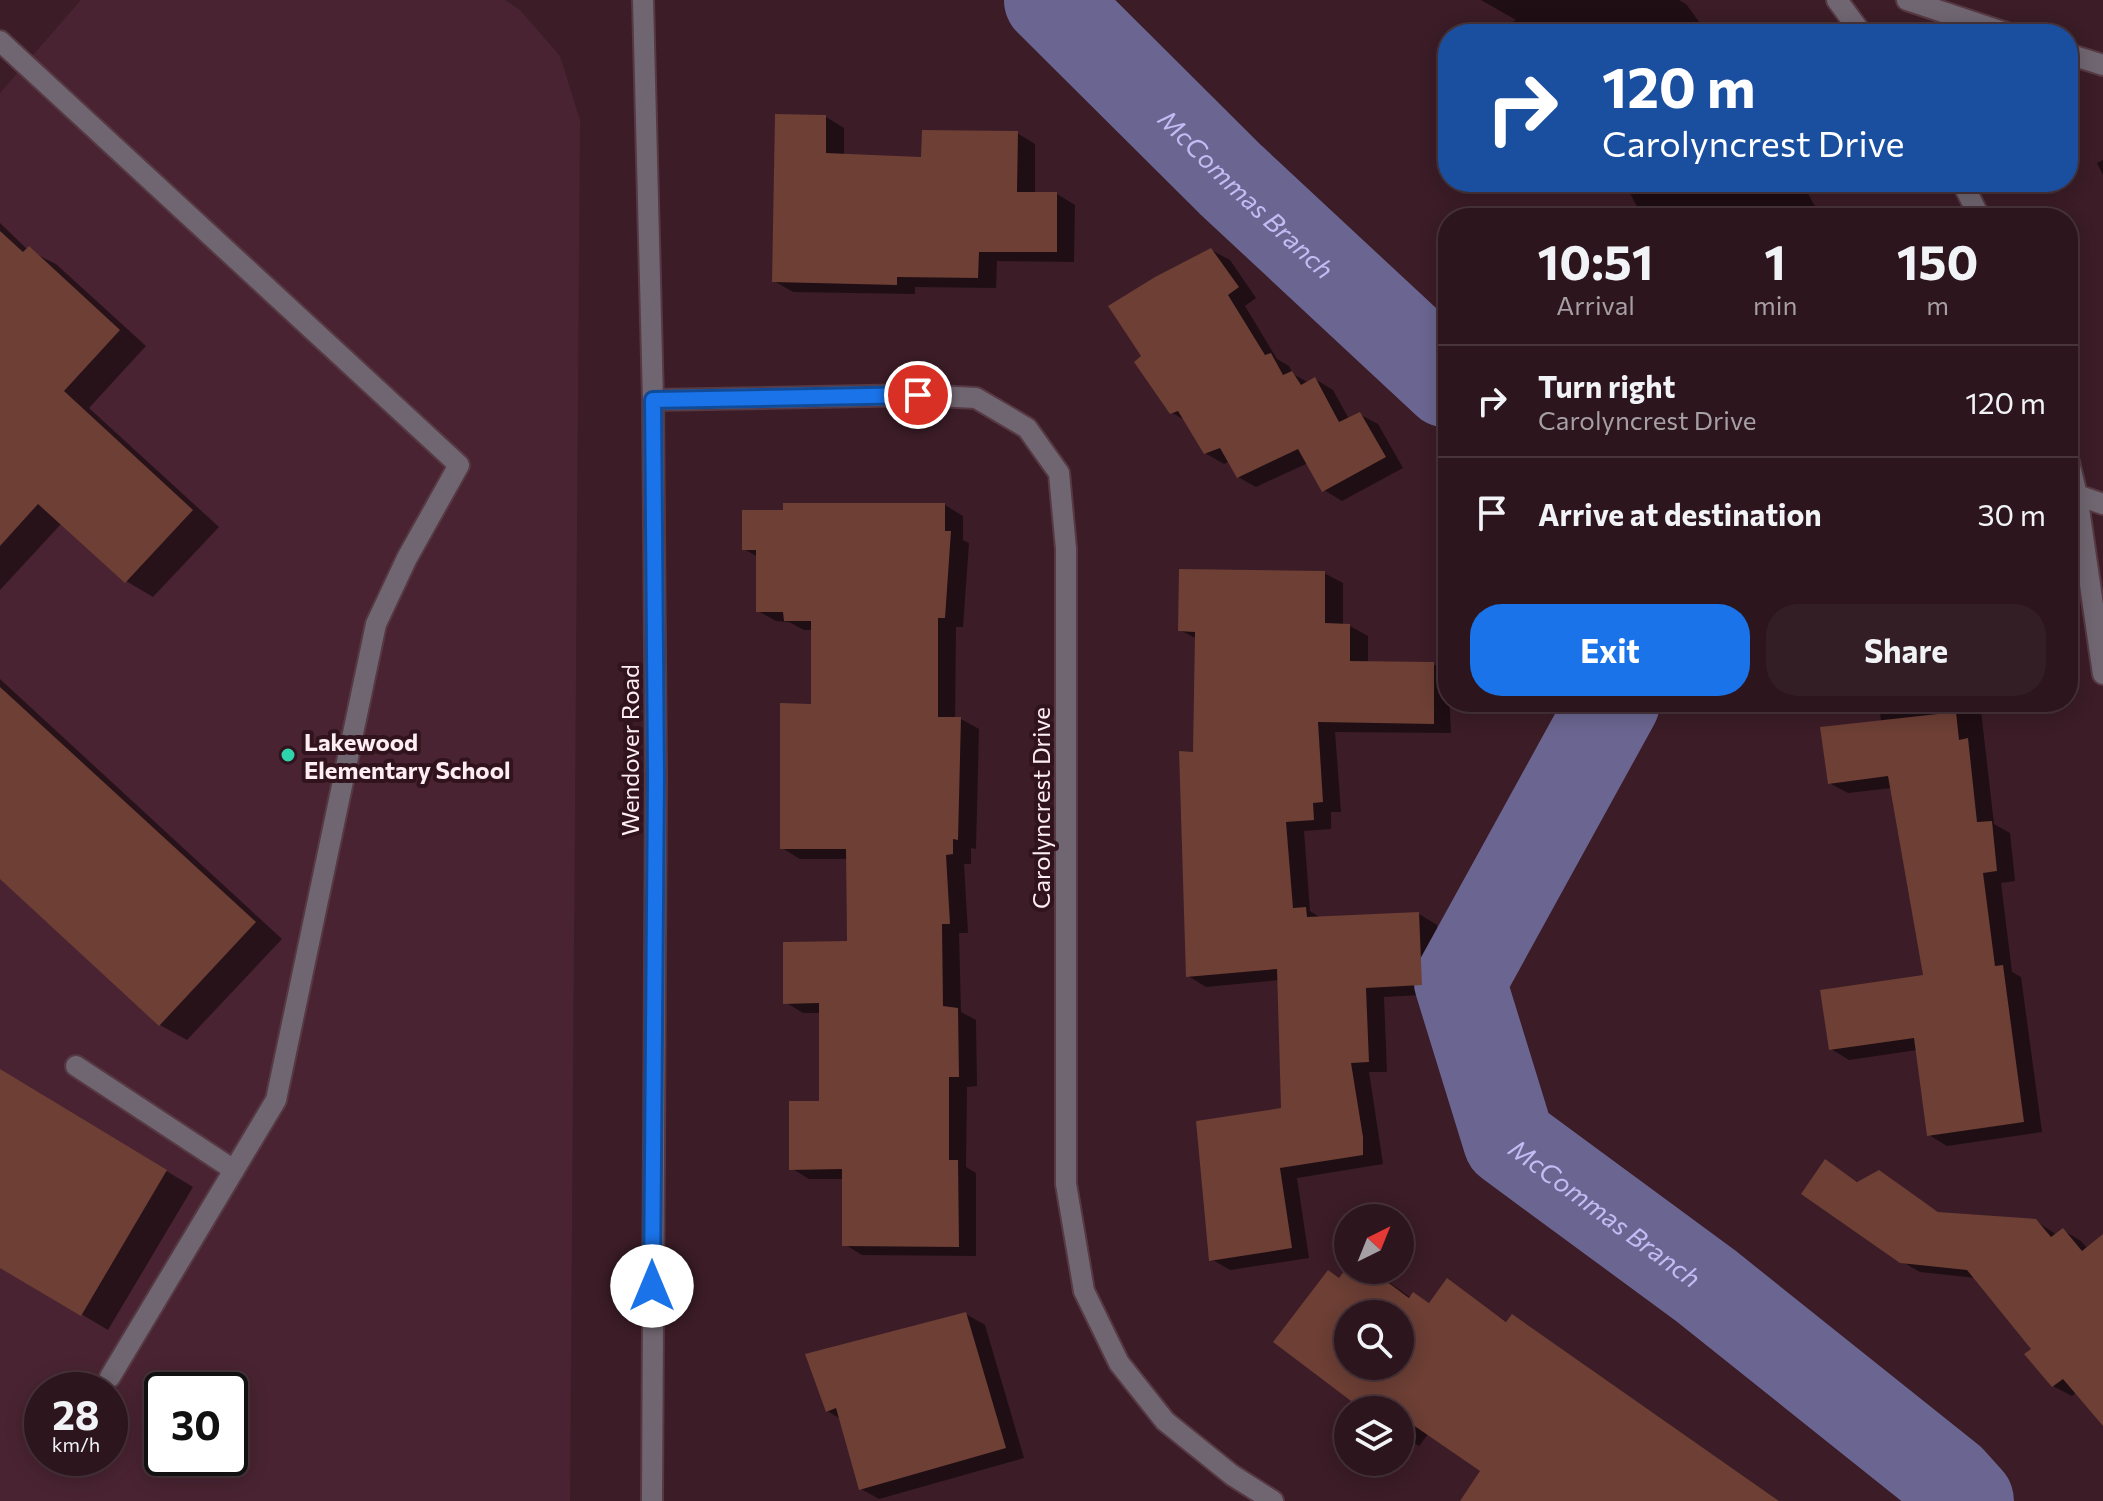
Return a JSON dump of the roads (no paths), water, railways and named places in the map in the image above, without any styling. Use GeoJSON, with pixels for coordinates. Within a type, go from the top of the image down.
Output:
{"type":"FeatureCollection","features":[{"type":"Feature","properties":{"kind":"street","name":"Wendover Road"},"geometry":{"type":"LineString","coordinates":[[643,0],[653,400],[656,778],[652,1501]]}},
{"type":"Feature","properties":{"kind":"street"},"geometry":{"type":"LineString","coordinates":[[1837,0],[1855,24]]}},
{"type":"Feature","properties":{"kind":"street"},"geometry":{"type":"LineString","coordinates":[[1907,0],[1979,24]]}},
{"type":"Feature","properties":{"kind":"street"},"geometry":{"type":"LineString","coordinates":[[0,41],[459,465],[407,558],[376,624],[276,1100],[113,1372]]}},
{"type":"Feature","properties":{"kind":"street"},"geometry":{"type":"LineString","coordinates":[[2078,57],[2103,65]]}},
{"type":"Feature","properties":{"kind":"street","name":"Carolyncrest Drive"},"geometry":{"type":"LineString","coordinates":[[653,400],[918,395],[976,398],[1027,428],[1059,473],[1066,549],[1066,1184],[1084,1291],[1119,1363],[1165,1421],[1232,1475],[1273,1501]]}},
{"type":"Feature","properties":{"kind":"street"},"geometry":{"type":"LineString","coordinates":[[2078,495],[2103,504]]}},
{"type":"Feature","properties":{"kind":"street"},"geometry":{"type":"LineString","coordinates":[[2078,502],[2103,674]]}},
{"type":"Feature","properties":{"kind":"street"},"geometry":{"type":"LineString","coordinates":[[76,1066],[234,1170]]}},
{"type":"Feature","properties":{"kind":"waterway","name":"McCommas Branch"},"geometry":{"type":"LineString","coordinates":[[1050,0],[1231,180],[1438,373]]}},
{"type":"Feature","properties":{"kind":"waterway","name":"McCommas Branch"},"geometry":{"type":"LineString","coordinates":[[1608,712],[1460,982],[1509,1141],[1706,1286],[1950,1481],[1968,1501]]}},
{"type":"Feature","properties":{"kind":"place","name":"Lakewood Elementary School"},"geometry":{"type":"Point","coordinates":[288,755]}}]}
